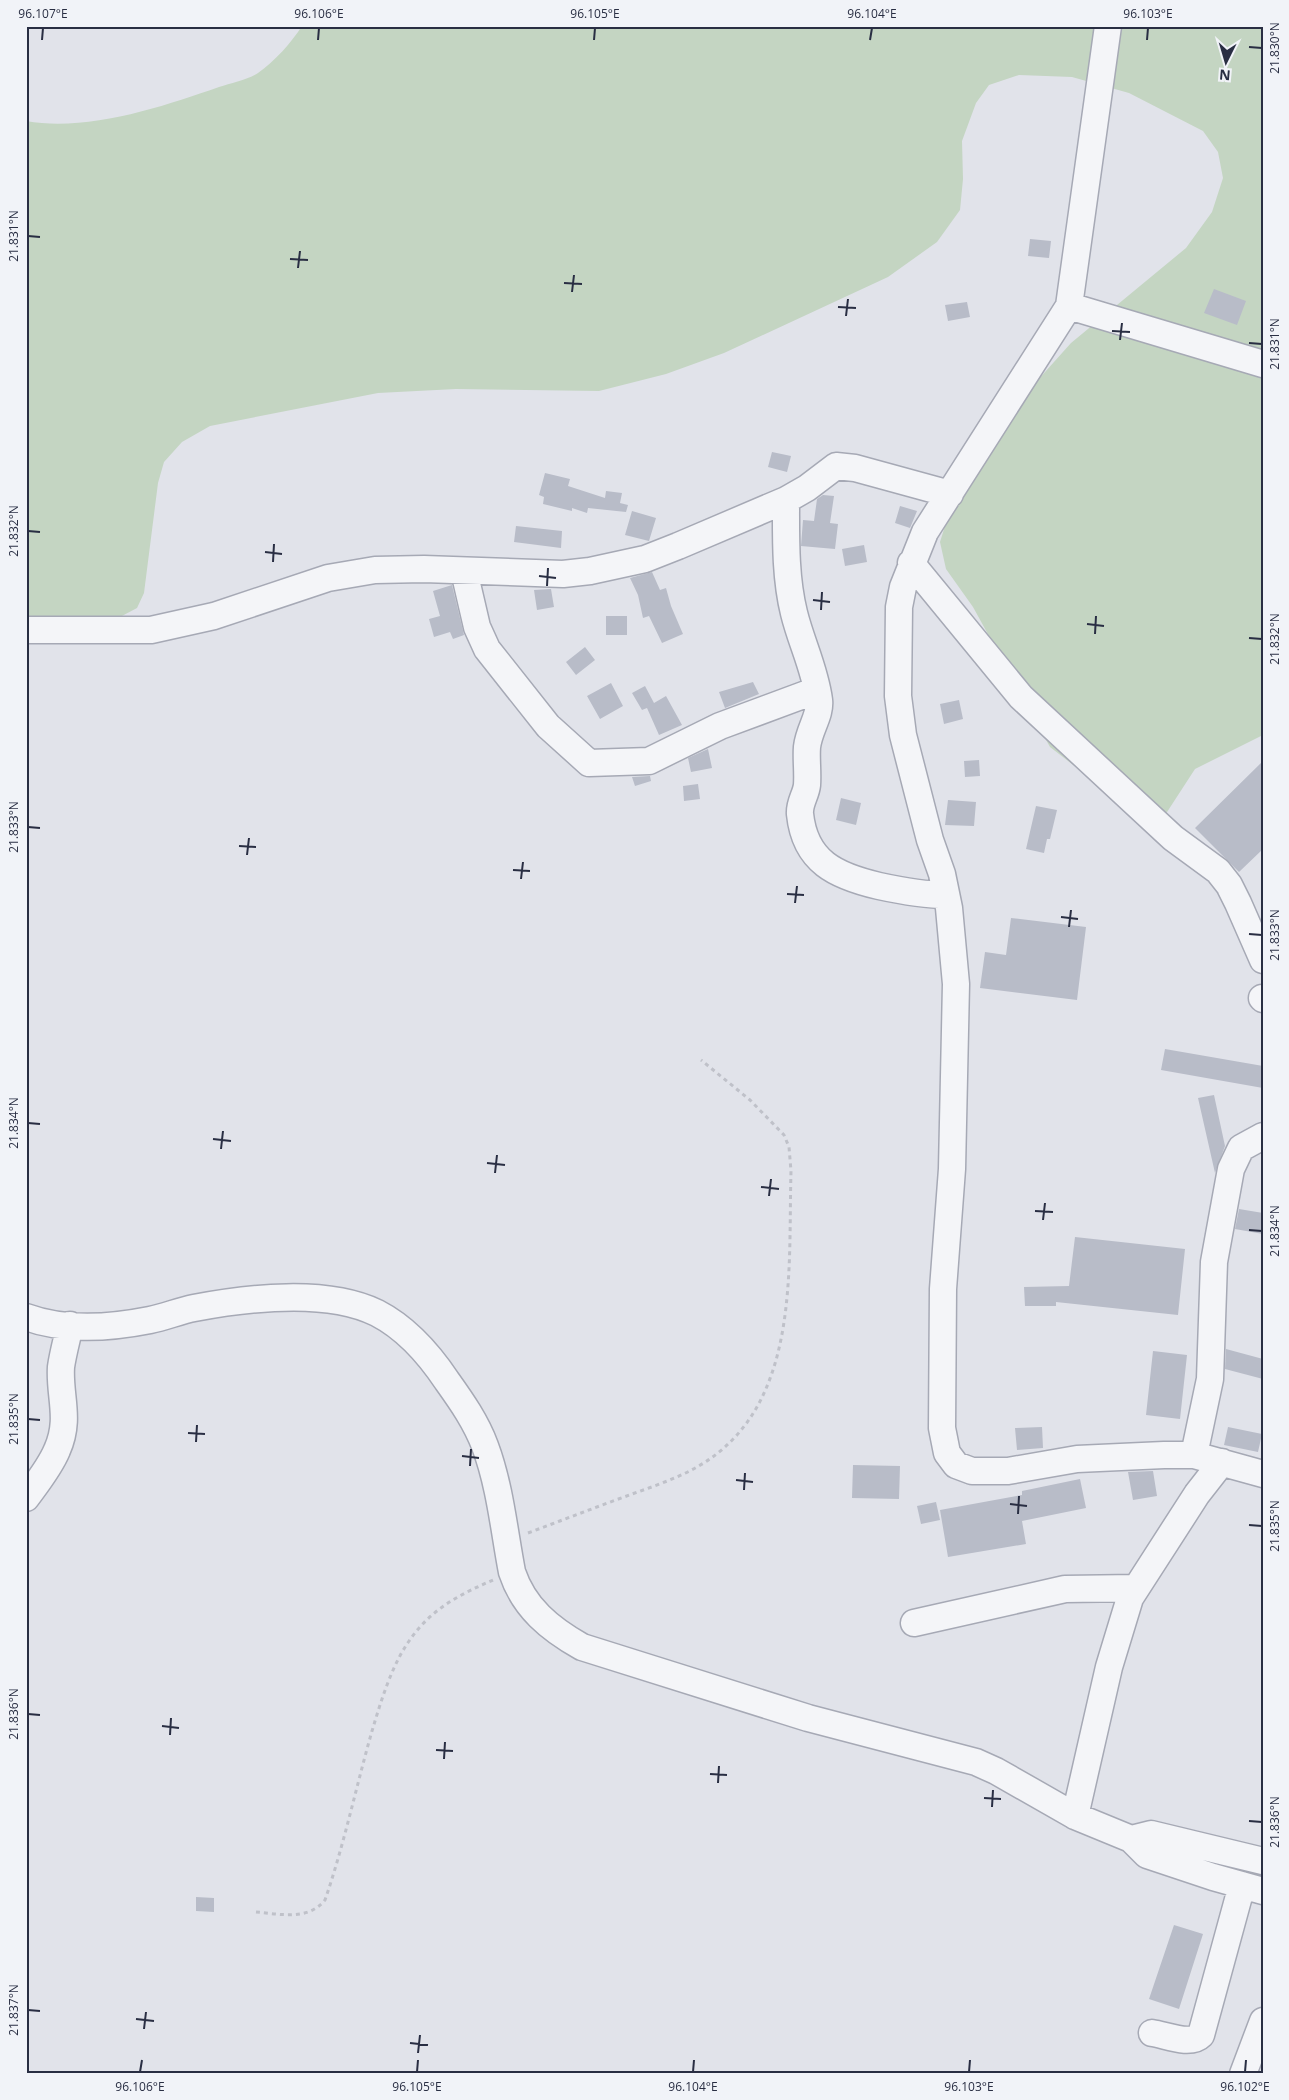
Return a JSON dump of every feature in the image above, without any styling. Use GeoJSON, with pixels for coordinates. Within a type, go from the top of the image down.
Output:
{"type":"FeatureCollection","features":[{"type":"Feature","properties":{"kind":"street"},"geometry":{"type":"LineString","coordinates":[[1108,26],[1069,306],[925,532],[903,587],[899,607],[898,696],[903,735],[946,895],[956,984],[952,1169],[943,1289],[942,1428],[947,1454],[956,1465],[989,1472],[1016,1470],[1077,1459],[1194,1455],[1263,1474]]}},
{"type":"Feature","properties":{"kind":"street"},"geometry":{"type":"LineString","coordinates":[[1069,306],[1263,364]]}},
{"type":"Feature","properties":{"kind":"street"},"geometry":{"type":"LineString","coordinates":[[26,630],[151,630],[214,616],[269,596],[350,573],[403,569],[563,574],[629,563],[678,546],[786,500],[807,488],[830,469],[841,466],[918,484],[950,494]]}},
{"type":"Feature","properties":{"kind":"street"},"geometry":{"type":"LineString","coordinates":[[786,500],[787,556],[793,611],[809,657],[817,690],[819,712],[812,724],[808,740],[807,785],[800,811],[809,845],[828,868],[840,875],[909,894],[946,895]]}},
{"type":"Feature","properties":{"kind":"street"},"geometry":{"type":"LineString","coordinates":[[912,563],[1021,698],[1173,838],[1218,871],[1229,885],[1238,902],[1263,960]]}},
{"type":"Feature","properties":{"kind":"street"},"geometry":{"type":"LineString","coordinates":[[464,571],[477,627],[487,649],[548,726],[589,763],[649,761],[720,726],[817,690]]}},
{"type":"Feature","properties":{"kind":"street"},"geometry":{"type":"LineString","coordinates":[[1194,1455],[1210,1379],[1214,1262],[1231,1169],[1241,1148],[1263,1136]]}},
{"type":"Feature","properties":{"kind":"street"},"geometry":{"type":"LineString","coordinates":[[26,1317],[41,1322],[109,1326],[250,1299],[344,1302],[376,1313],[396,1326],[430,1358],[475,1422],[492,1469],[512,1572],[517,1588],[528,1606],[564,1637],[582,1647],[808,1718],[976,1762],[1075,1816],[1131,1839],[1147,1855],[1253,1888],[1201,2035],[1194,2040],[1187,2040],[1152,2033]]}},
{"type":"Feature","properties":{"kind":"street"},"geometry":{"type":"LineString","coordinates":[[26,1498],[44,1474],[58,1449],[64,1427],[65,1408],[61,1367],[70,1325]]}},
{"type":"Feature","properties":{"kind":"street"},"geometry":{"type":"LineString","coordinates":[[1075,1816],[1118,1630],[1136,1588],[1197,1494],[1222,1462]]}},
{"type":"Feature","properties":{"kind":"street"},"geometry":{"type":"LineString","coordinates":[[914,1623],[1065,1589],[1136,1588]]}},
{"type":"Feature","properties":{"kind":"street"},"geometry":{"type":"LineString","coordinates":[[1131,1839],[1151,1834],[1263,1861]]}},
{"type":"Feature","properties":{"kind":"street"},"geometry":{"type":"LineString","coordinates":[[1243,2074],[1263,2021]]}},
{"type":"Feature","properties":{"kind":"path"},"geometry":{"type":"LineString","coordinates":[[506,1542],[661,1483],[698,1466],[733,1437],[752,1415],[769,1384],[778,1355],[786,1312],[791,1171],[789,1147],[784,1136],[750,1100],[701,1060]]}},
{"type":"Feature","properties":{"kind":"path"},"geometry":{"type":"LineString","coordinates":[[256,1912],[292,1915],[313,1911],[325,1900],[383,1696],[402,1653],[414,1633],[438,1610],[454,1598],[512,1572]]}},
{"type":"Feature","properties":{"kind":"green space"},"geometry":{"type":"Polygon","coordinates":[[[302,26],[1263,26],[1263,735],[1195,769],[1156,829],[1050,747],[973,607],[946,569],[940,542],[951,507],[1028,391],[1071,343],[1186,248],[1212,212],[1223,178],[1218,152],[1203,131],[1129,93],[1072,77],[1019,75],[989,85],[976,103],[962,141],[963,179],[960,210],[937,242],[888,277],[724,353],[666,374],[599,391],[456,389],[378,393],[210,426],[182,442],[164,462],[158,483],[144,593],[137,608],[120,617],[26,618],[26,121],[49,124],[74,123],[124,116],[244,79],[258,73],[270,63],[288,45],[302,26]]]}},
{"type":"Feature","properties":{"kind":"building"},"geometry":{"type":"Polygon","coordinates":[[[1030,239],[1051,241],[1049,258],[1028,256],[1030,239]]]}},
{"type":"Feature","properties":{"kind":"building"},"geometry":{"type":"Polygon","coordinates":[[[1214,289],[1246,301],[1237,325],[1204,313],[1214,289]]]}},
{"type":"Feature","properties":{"kind":"building"},"geometry":{"type":"Polygon","coordinates":[[[967,302],[970,317],[948,321],[945,305],[967,302]]]}},
{"type":"Feature","properties":{"kind":"building"},"geometry":{"type":"Polygon","coordinates":[[[772,452],[791,456],[787,472],[768,467],[772,452]]]}},
{"type":"Feature","properties":{"kind":"building"},"geometry":{"type":"Polygon","coordinates":[[[545,473],[570,479],[568,486],[605,498],[606,491],[622,493],[620,503],[628,505],[626,512],[588,508],[587,513],[572,508],[572,511],[543,504],[544,497],[539,495],[545,473]]]}},
{"type":"Feature","properties":{"kind":"building"},"geometry":{"type":"Polygon","coordinates":[[[823,495],[834,496],[830,523],[838,524],[835,549],[801,546],[803,520],[814,521],[817,499],[823,495]]]}},
{"type":"Feature","properties":{"kind":"building"},"geometry":{"type":"Polygon","coordinates":[[[900,506],[917,511],[910,528],[895,523],[900,506]]]}},
{"type":"Feature","properties":{"kind":"building"},"geometry":{"type":"Polygon","coordinates":[[[632,511],[656,518],[649,541],[625,535],[632,511]]]}},
{"type":"Feature","properties":{"kind":"building"},"geometry":{"type":"Polygon","coordinates":[[[516,526],[562,531],[561,548],[514,542],[516,526]]]}},
{"type":"Feature","properties":{"kind":"building"},"geometry":{"type":"Polygon","coordinates":[[[864,545],[867,562],[845,566],[842,549],[864,545]]]}},
{"type":"Feature","properties":{"kind":"building"},"geometry":{"type":"Polygon","coordinates":[[[652,572],[660,590],[666,588],[671,606],[683,634],[662,643],[649,616],[643,618],[638,595],[630,578],[652,572]]]}},
{"type":"Feature","properties":{"kind":"building"},"geometry":{"type":"Polygon","coordinates":[[[452,585],[464,635],[453,639],[450,632],[434,637],[429,619],[440,616],[433,591],[452,585]]]}},
{"type":"Feature","properties":{"kind":"building"},"geometry":{"type":"Polygon","coordinates":[[[551,589],[554,607],[537,610],[534,590],[551,589]]]}},
{"type":"Feature","properties":{"kind":"building"},"geometry":{"type":"Polygon","coordinates":[[[606,616],[627,616],[627,635],[606,635],[606,616]]]}},
{"type":"Feature","properties":{"kind":"building"},"geometry":{"type":"Polygon","coordinates":[[[585,647],[595,660],[576,675],[566,662],[585,647]]]}},
{"type":"Feature","properties":{"kind":"building"},"geometry":{"type":"Polygon","coordinates":[[[753,682],[759,694],[725,708],[719,692],[753,682]]]}},
{"type":"Feature","properties":{"kind":"building"},"geometry":{"type":"Polygon","coordinates":[[[611,683],[623,706],[600,719],[587,696],[611,683]]]}},
{"type":"Feature","properties":{"kind":"building"},"geometry":{"type":"Polygon","coordinates":[[[645,686],[654,703],[666,696],[682,725],[659,735],[647,708],[642,710],[632,693],[645,686]]]}},
{"type":"Feature","properties":{"kind":"building"},"geometry":{"type":"Polygon","coordinates":[[[959,700],[963,719],[944,724],[940,704],[959,700]]]}},
{"type":"Feature","properties":{"kind":"building"},"geometry":{"type":"Polygon","coordinates":[[[708,749],[712,768],[691,772],[688,758],[708,749]]]}},
{"type":"Feature","properties":{"kind":"building"},"geometry":{"type":"Polygon","coordinates":[[[979,760],[980,776],[965,777],[964,761],[979,760]]]}},
{"type":"Feature","properties":{"kind":"building"},"geometry":{"type":"Polygon","coordinates":[[[1263,761],[1263,849],[1239,872],[1195,828],[1263,761]]]}},
{"type":"Feature","properties":{"kind":"building"},"geometry":{"type":"Polygon","coordinates":[[[650,776],[651,781],[635,786],[632,777],[650,776]]]}},
{"type":"Feature","properties":{"kind":"building"},"geometry":{"type":"Polygon","coordinates":[[[698,784],[700,799],[684,801],[683,786],[698,784]]]}},
{"type":"Feature","properties":{"kind":"building"},"geometry":{"type":"Polygon","coordinates":[[[841,798],[861,803],[856,825],[836,820],[841,798]]]}},
{"type":"Feature","properties":{"kind":"building"},"geometry":{"type":"Polygon","coordinates":[[[948,800],[976,802],[974,826],[945,825],[948,800]]]}},
{"type":"Feature","properties":{"kind":"building"},"geometry":{"type":"Polygon","coordinates":[[[1036,806],[1057,810],[1050,839],[1047,839],[1044,853],[1026,849],[1036,806]]]}},
{"type":"Feature","properties":{"kind":"building"},"geometry":{"type":"Polygon","coordinates":[[[1011,918],[1086,927],[1077,1000],[980,988],[985,952],[1006,955],[1011,918]]]}},
{"type":"Feature","properties":{"kind":"building"},"geometry":{"type":"Polygon","coordinates":[[[1165,1049],[1263,1066],[1263,1088],[1161,1070],[1165,1049]]]}},
{"type":"Feature","properties":{"kind":"building"},"geometry":{"type":"Polygon","coordinates":[[[1214,1095],[1225,1146],[1215,1173],[1198,1098],[1214,1095]]]}},
{"type":"Feature","properties":{"kind":"building"},"geometry":{"type":"Polygon","coordinates":[[[1239,1209],[1263,1213],[1263,1234],[1235,1229],[1239,1209]]]}},
{"type":"Feature","properties":{"kind":"building"},"geometry":{"type":"Polygon","coordinates":[[[1075,1237],[1185,1249],[1178,1315],[1056,1302],[1056,1306],[1025,1306],[1024,1287],[1069,1286],[1075,1237]]]}},
{"type":"Feature","properties":{"kind":"building"},"geometry":{"type":"Polygon","coordinates":[[[1226,1349],[1263,1359],[1263,1379],[1225,1369],[1226,1349]]]}},
{"type":"Feature","properties":{"kind":"building"},"geometry":{"type":"Polygon","coordinates":[[[1153,1351],[1187,1355],[1180,1419],[1146,1415],[1153,1351]]]}},
{"type":"Feature","properties":{"kind":"building"},"geometry":{"type":"Polygon","coordinates":[[[1042,1427],[1043,1448],[1017,1450],[1015,1428],[1042,1427]]]}},
{"type":"Feature","properties":{"kind":"building"},"geometry":{"type":"Polygon","coordinates":[[[1228,1427],[1262,1434],[1258,1452],[1224,1445],[1228,1427]]]}},
{"type":"Feature","properties":{"kind":"building"},"geometry":{"type":"Polygon","coordinates":[[[853,1465],[900,1466],[899,1499],[852,1498],[853,1465]]]}},
{"type":"Feature","properties":{"kind":"building"},"geometry":{"type":"Polygon","coordinates":[[[1153,1471],[1157,1496],[1133,1500],[1128,1472],[1153,1471]]]}},
{"type":"Feature","properties":{"kind":"building"},"geometry":{"type":"Polygon","coordinates":[[[1080,1479],[1086,1508],[1022,1521],[1026,1544],[948,1557],[940,1510],[1022,1495],[1022,1491],[1080,1479]]]}},
{"type":"Feature","properties":{"kind":"building"},"geometry":{"type":"Polygon","coordinates":[[[936,1502],[940,1520],[921,1524],[917,1506],[936,1502]]]}},
{"type":"Feature","properties":{"kind":"building"},"geometry":{"type":"Polygon","coordinates":[[[196,1897],[214,1898],[214,1912],[196,1911],[196,1897]]]}},
{"type":"Feature","properties":{"kind":"building"},"geometry":{"type":"Polygon","coordinates":[[[1174,1925],[1203,1934],[1179,2009],[1149,1999],[1174,1925]]]}}]}
